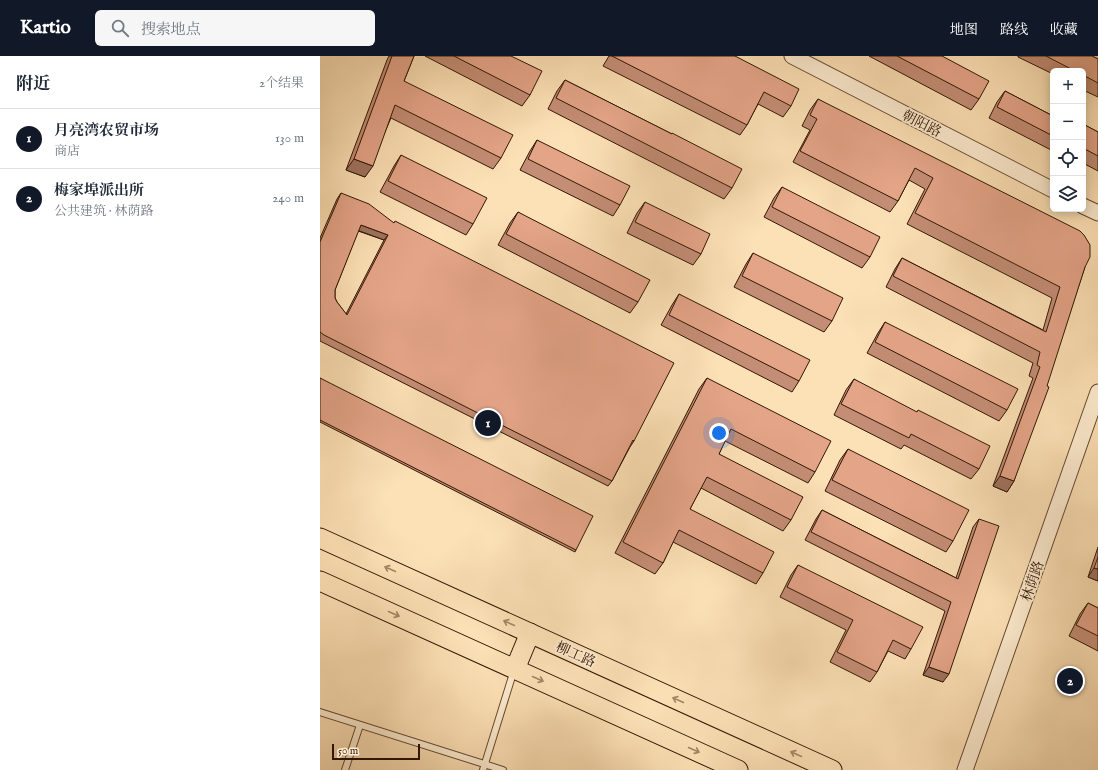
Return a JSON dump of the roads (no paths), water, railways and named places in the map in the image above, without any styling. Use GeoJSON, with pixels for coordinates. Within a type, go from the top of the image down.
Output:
{"type":"FeatureCollection","features":[{"type":"Feature","properties":{"kind":"main road","name":"柳工路"},"geometry":{"type":"LineString","coordinates":[[320,538],[832,770]]}},
{"type":"Feature","properties":{"kind":"main road"},"geometry":{"type":"LineString","coordinates":[[320,581],[738,770]]}},
{"type":"Feature","properties":{"kind":"main road"},"geometry":{"type":"LineString","coordinates":[[515,669],[530,633]]}},
{"type":"Feature","properties":{"kind":"street","name":"朝阳路"},"geometry":{"type":"LineString","coordinates":[[792,56],[1050,188]]}},
{"type":"Feature","properties":{"kind":"street"},"geometry":{"type":"LineString","coordinates":[[1086,207],[1098,213]]}},
{"type":"Feature","properties":{"kind":"street","name":"林荫路"},"geometry":{"type":"LineString","coordinates":[[965,770],[1098,392]]}},
{"type":"Feature","properties":{"kind":"lane"},"geometry":{"type":"LineString","coordinates":[[484,767],[515,669]]}},
{"type":"Feature","properties":{"kind":"lane"},"geometry":{"type":"LineString","coordinates":[[320,712],[484,767],[502,770]]}},
{"type":"Feature","properties":{"kind":"lane"},"geometry":{"type":"LineString","coordinates":[[345,770],[360,725]]}},
{"type":"Feature","properties":{"kind":"place","name":"月亮湾农贸市场"},"geometry":{"type":"Point","coordinates":[488,423]}},
{"type":"Feature","properties":{"kind":"place","name":"梅家埠派出所"},"geometry":{"type":"Point","coordinates":[1070,681]}}]}
